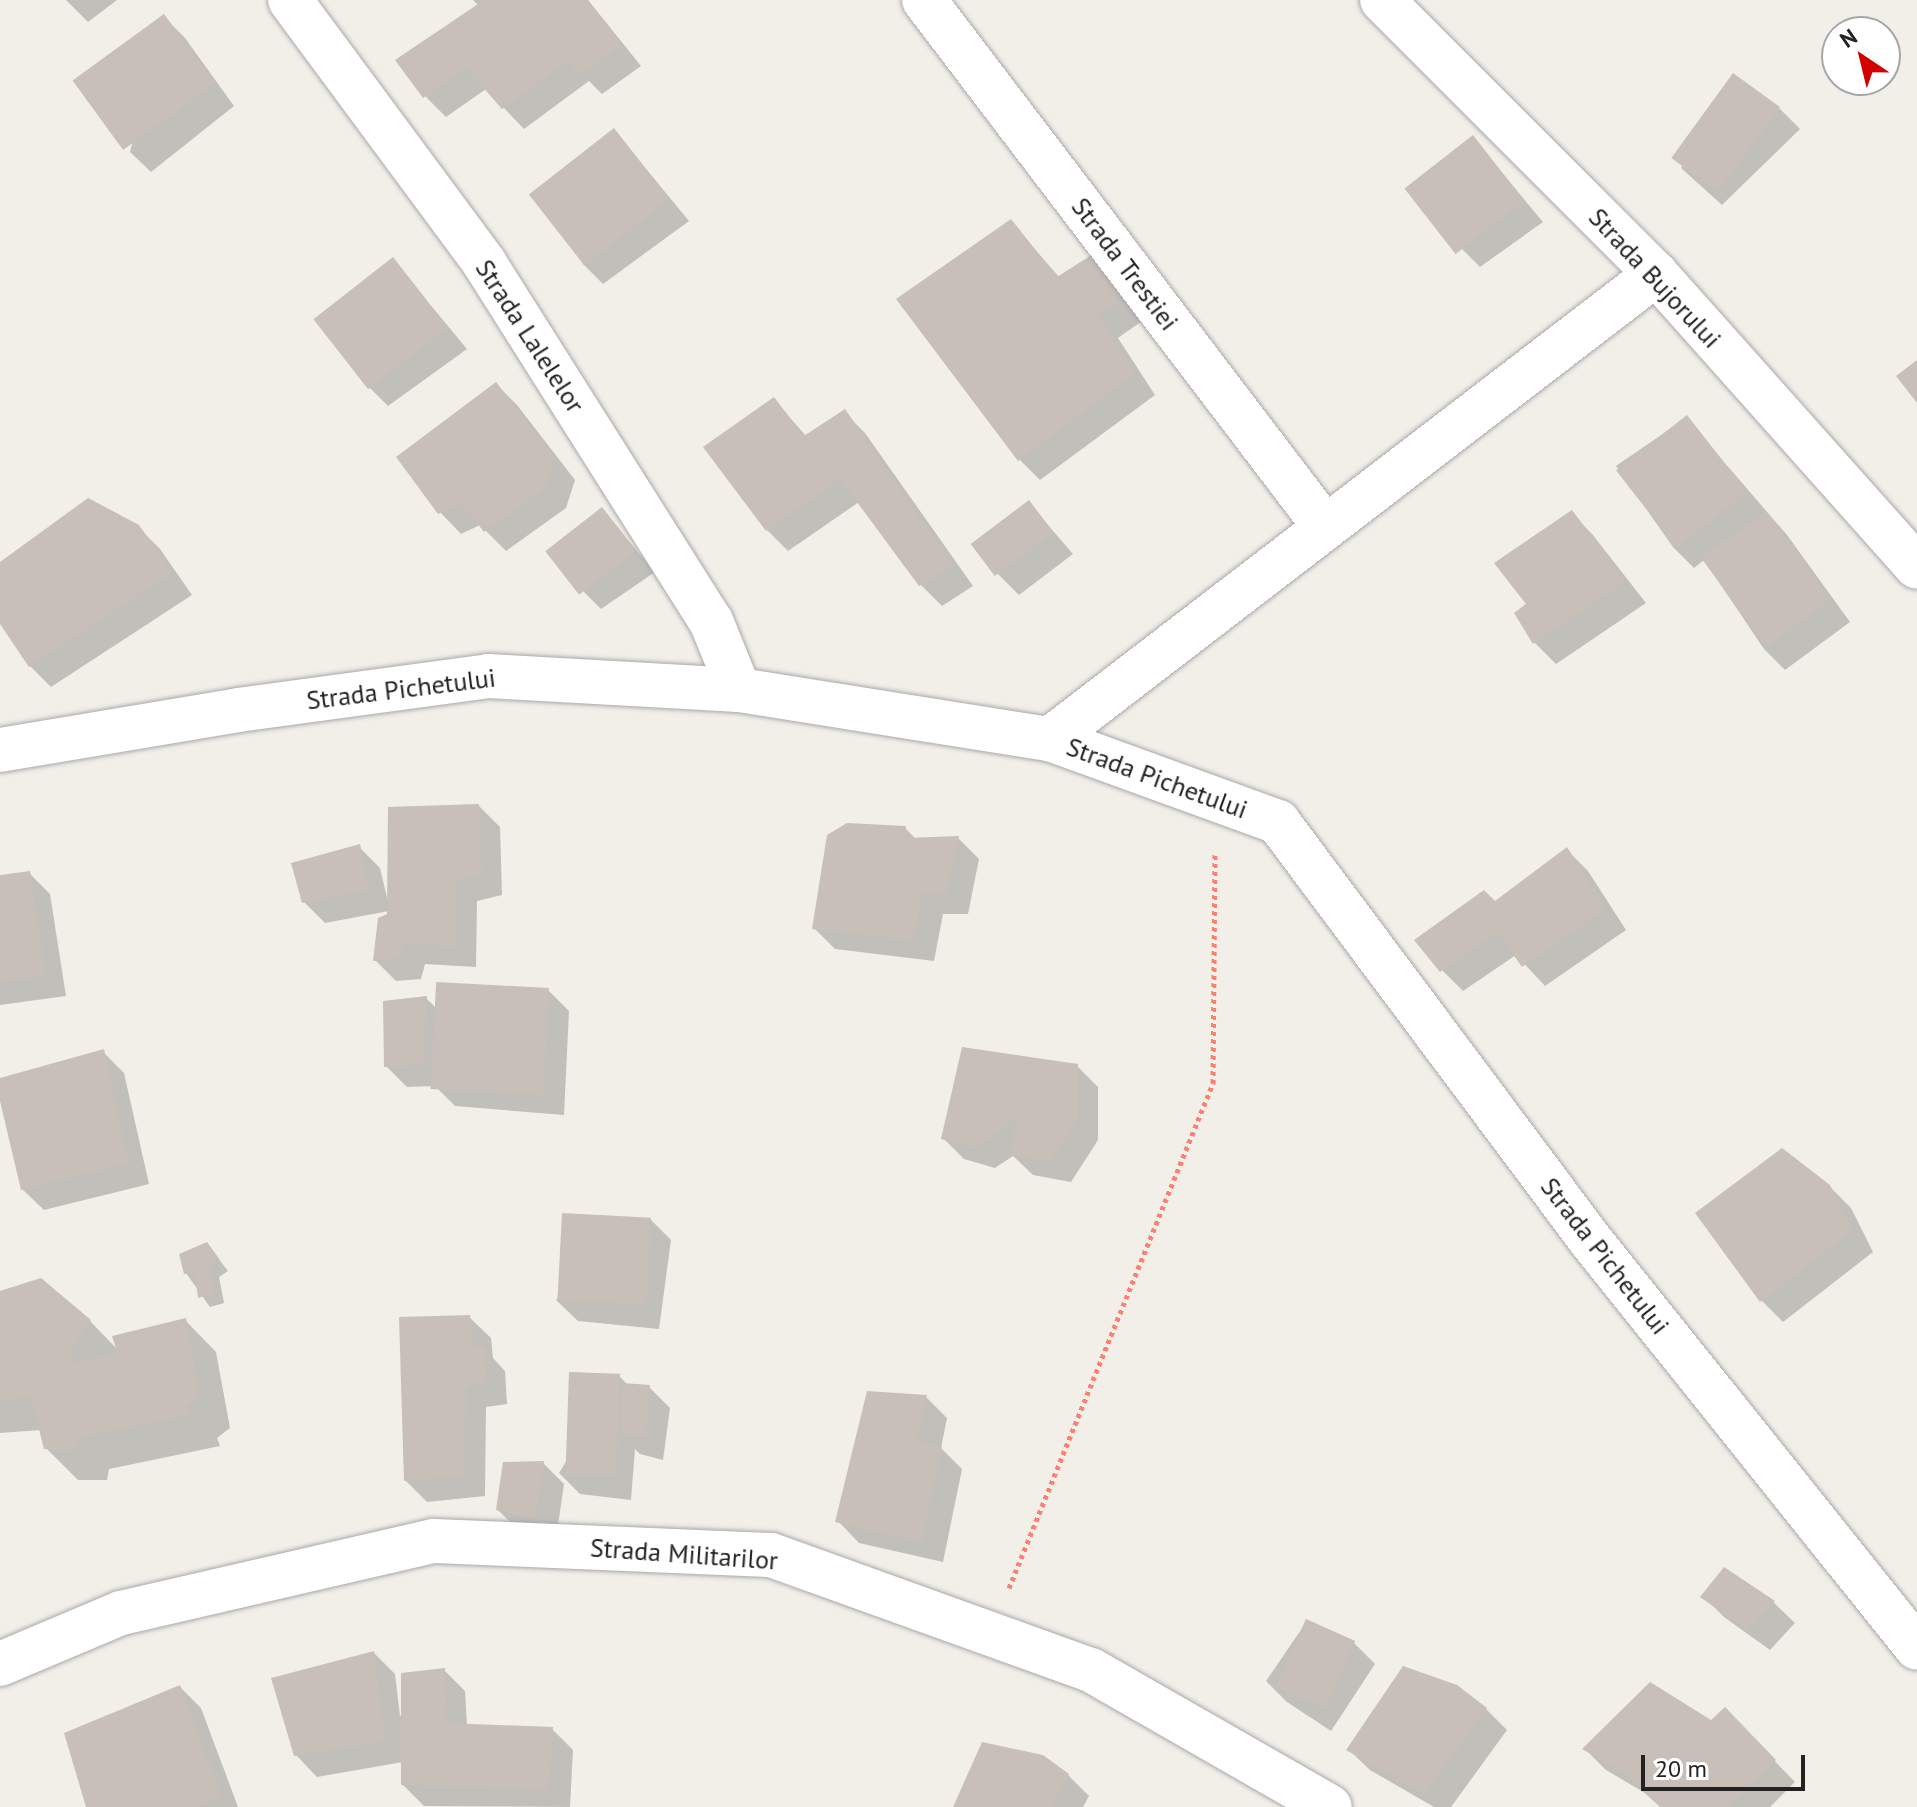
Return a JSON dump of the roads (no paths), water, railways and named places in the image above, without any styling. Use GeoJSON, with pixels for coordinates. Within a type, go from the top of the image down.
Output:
{"type":"FeatureCollection","features":[{"type":"Feature","properties":{"kind":"street","name":"Strada Lalelelor"},"geometry":{"type":"LineString","coordinates":[[290,0],[485,264],[711,621],[739,690]]}},
{"type":"Feature","properties":{"kind":"street","name":"Strada Trestiei"},"geometry":{"type":"LineString","coordinates":[[924,0],[1325,527]]}},
{"type":"Feature","properties":{"kind":"street","name":"Strada Bujorului"},"geometry":{"type":"LineString","coordinates":[[1382,0],[1656,274],[1917,567]]}},
{"type":"Feature","properties":{"kind":"street"},"geometry":{"type":"LineString","coordinates":[[1050,739],[1656,274]]}},
{"type":"Feature","properties":{"kind":"street","name":"Strada Pichetului"},"geometry":{"type":"LineString","coordinates":[[0,750],[238,710],[488,676],[739,690],[1050,739],[1278,822],[1591,1241],[1917,1648]]}},
{"type":"Feature","properties":{"kind":"street","name":"Strada Militarilor"},"geometry":{"type":"LineString","coordinates":[[0,1664],[121,1613],[433,1541],[771,1555],[1091,1670],[1330,1807]]}}]}
